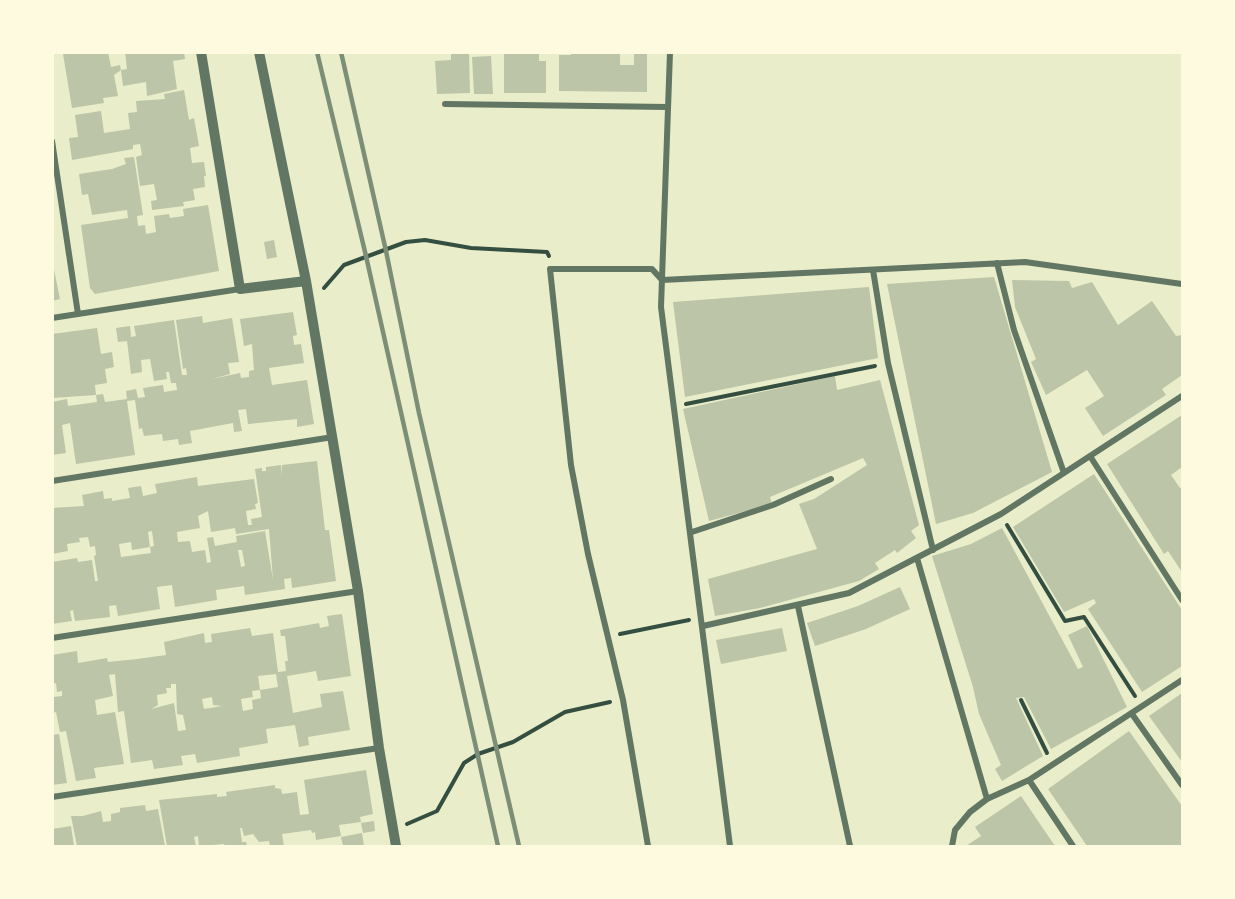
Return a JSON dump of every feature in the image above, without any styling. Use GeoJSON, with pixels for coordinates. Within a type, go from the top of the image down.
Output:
{"type":"FeatureCollection","features":[{"type":"Feature","properties":{"kind":"street"},"geometry":{"type":"LineString","coordinates":[[201,52],[240,289]]}},
{"type":"Feature","properties":{"kind":"street"},"geometry":{"type":"LineString","coordinates":[[259,52],[306,281],[333,437],[358,591],[379,748],[396,846]]}},
{"type":"Feature","properties":{"kind":"street"},"geometry":{"type":"LineString","coordinates":[[670,52],[662,307],[672,406],[692,532],[730,846]]}},
{"type":"Feature","properties":{"kind":"street"},"geometry":{"type":"LineString","coordinates":[[445,104],[668,108]]}},
{"type":"Feature","properties":{"kind":"street"},"geometry":{"type":"LineString","coordinates":[[52,141],[78,314]]}},
{"type":"Feature","properties":{"kind":"street"},"geometry":{"type":"LineString","coordinates":[[662,280],[1025,262],[1182,284]]}},
{"type":"Feature","properties":{"kind":"street"},"geometry":{"type":"LineString","coordinates":[[997,263],[1014,330],[1064,472]]}},
{"type":"Feature","properties":{"kind":"street"},"geometry":{"type":"LineString","coordinates":[[648,846],[623,700],[571,465],[550,269],[652,269],[662,280]]}},
{"type":"Feature","properties":{"kind":"street"},"geometry":{"type":"LineString","coordinates":[[873,270],[888,363],[933,550]]}},
{"type":"Feature","properties":{"kind":"street"},"geometry":{"type":"LineString","coordinates":[[52,318],[306,281]]}},
{"type":"Feature","properties":{"kind":"street"},"geometry":{"type":"LineString","coordinates":[[703,626],[849,593],[1000,514],[1182,396]]}},
{"type":"Feature","properties":{"kind":"street"},"geometry":{"type":"LineString","coordinates":[[52,481],[333,437]]}},
{"type":"Feature","properties":{"kind":"street"},"geometry":{"type":"LineString","coordinates":[[1090,456],[1182,600]]}},
{"type":"Feature","properties":{"kind":"street"},"geometry":{"type":"LineString","coordinates":[[692,532],[773,505],[831,479]]}},
{"type":"Feature","properties":{"kind":"street"},"geometry":{"type":"LineString","coordinates":[[917,558],[987,799]]}},
{"type":"Feature","properties":{"kind":"street"},"geometry":{"type":"LineString","coordinates":[[52,638],[358,591]]}},
{"type":"Feature","properties":{"kind":"street"},"geometry":{"type":"LineString","coordinates":[[798,606],[850,846]]}},
{"type":"Feature","properties":{"kind":"street"},"geometry":{"type":"LineString","coordinates":[[952,846],[955,830],[970,812],[987,799],[1029,780],[1182,680]]}},
{"type":"Feature","properties":{"kind":"street"},"geometry":{"type":"LineString","coordinates":[[1132,714],[1182,785]]}},
{"type":"Feature","properties":{"kind":"street"},"geometry":{"type":"LineString","coordinates":[[52,797],[379,748]]}},
{"type":"Feature","properties":{"kind":"street"},"geometry":{"type":"LineString","coordinates":[[1029,780],[1072,846]]}},
{"type":"Feature","properties":{"kind":"path"},"geometry":{"type":"LineString","coordinates":[[306,281],[325,289],[344,266],[406,242],[425,240],[471,248],[547,252],[550,269]]}},
{"type":"Feature","properties":{"kind":"path"},"geometry":{"type":"LineString","coordinates":[[672,406],[888,363]]}},
{"type":"Feature","properties":{"kind":"path"},"geometry":{"type":"LineString","coordinates":[[1000,514],[1065,621],[1084,617],[1141,707]]}},
{"type":"Feature","properties":{"kind":"path"},"geometry":{"type":"LineString","coordinates":[[607,636],[702,618]]}},
{"type":"Feature","properties":{"kind":"path"},"geometry":{"type":"LineString","coordinates":[[392,831],[437,811],[464,763],[478,754],[513,742],[565,712],[623,700]]}},
{"type":"Feature","properties":{"kind":"path"},"geometry":{"type":"LineString","coordinates":[[1021,700],[1051,765]]}},
{"type":"Feature","properties":{"kind":"building"},"geometry":{"type":"Polygon","coordinates":[[[108,52],[111,67],[120,65],[121,70],[114,75],[118,96],[103,98],[104,103],[72,108],[63,54],[108,52]]]}},
{"type":"Feature","properties":{"kind":"building"},"geometry":{"type":"Polygon","coordinates":[[[125,52],[184,52],[185,59],[173,61],[177,89],[147,96],[146,82],[123,86],[121,70],[127,69],[125,52]]]}},
{"type":"Feature","properties":{"kind":"building"},"geometry":{"type":"Polygon","coordinates":[[[451,52],[469,52],[470,93],[437,94],[435,61],[451,60],[451,52]]]}},
{"type":"Feature","properties":{"kind":"building"},"geometry":{"type":"Polygon","coordinates":[[[504,52],[539,52],[539,61],[546,61],[546,93],[504,93],[504,52]]]}},
{"type":"Feature","properties":{"kind":"building"},"geometry":{"type":"Polygon","coordinates":[[[571,52],[620,54],[620,65],[634,65],[634,52],[647,52],[647,92],[559,91],[559,55],[571,55],[571,52]]]}},
{"type":"Feature","properties":{"kind":"building"},"geometry":{"type":"Polygon","coordinates":[[[491,56],[493,94],[474,94],[472,57],[491,56]]]}},
{"type":"Feature","properties":{"kind":"building"},"geometry":{"type":"Polygon","coordinates":[[[184,90],[189,120],[194,118],[199,146],[190,148],[192,163],[204,162],[206,176],[204,176],[205,187],[193,189],[195,200],[183,202],[184,206],[152,210],[151,201],[157,200],[154,184],[140,186],[136,157],[142,155],[140,144],[133,145],[133,149],[72,160],[69,138],[78,137],[75,115],[101,111],[104,133],[130,129],[128,113],[137,112],[136,101],[165,99],[164,94],[184,90]]]}},
{"type":"Feature","properties":{"kind":"building"},"geometry":{"type":"Polygon","coordinates":[[[134,157],[143,215],[137,216],[138,226],[145,225],[146,234],[156,232],[154,216],[169,214],[170,218],[184,216],[183,209],[208,205],[219,271],[95,294],[90,288],[81,225],[128,218],[127,210],[92,215],[88,194],[82,195],[79,174],[112,169],[126,164],[124,158],[134,157]]]}},
{"type":"Feature","properties":{"kind":"building"},"geometry":{"type":"Polygon","coordinates":[[[274,240],[277,257],[267,259],[264,242],[274,240]]]}},
{"type":"Feature","properties":{"kind":"building"},"geometry":{"type":"Polygon","coordinates":[[[52,260],[60,299],[52,301],[52,260]]]}},
{"type":"Feature","properties":{"kind":"building"},"geometry":{"type":"Polygon","coordinates":[[[994,277],[1052,472],[973,513],[936,524],[887,284],[994,277]]]}},
{"type":"Feature","properties":{"kind":"building"},"geometry":{"type":"Polygon","coordinates":[[[1012,280],[1069,281],[1072,288],[1092,282],[1118,325],[1152,301],[1176,336],[1182,335],[1182,375],[1162,389],[1166,395],[1103,436],[1085,408],[1104,396],[1087,370],[1046,395],[1031,362],[1036,359],[1015,307],[1012,280]]]}},
{"type":"Feature","properties":{"kind":"building"},"geometry":{"type":"Polygon","coordinates":[[[869,287],[878,358],[685,397],[673,302],[869,287]]]}},
{"type":"Feature","properties":{"kind":"building"},"geometry":{"type":"Polygon","coordinates":[[[293,312],[297,335],[293,336],[294,345],[301,344],[304,363],[269,368],[272,385],[307,380],[314,424],[297,427],[297,419],[248,424],[246,409],[238,410],[242,431],[234,432],[233,423],[190,431],[192,443],[179,445],[178,439],[163,441],[162,434],[144,436],[142,428],[139,429],[135,400],[127,401],[135,455],[76,464],[70,423],[62,425],[66,453],[52,455],[52,402],[67,399],[68,406],[97,402],[96,395],[103,394],[105,402],[127,399],[126,391],[136,389],[138,398],[145,397],[143,388],[163,385],[164,392],[177,390],[176,383],[171,383],[169,372],[166,372],[167,379],[154,381],[150,359],[141,360],[142,372],[131,374],[127,341],[118,342],[116,328],[130,326],[131,337],[136,336],[134,326],[174,320],[182,375],[187,375],[186,368],[183,369],[176,320],[202,316],[203,323],[232,318],[239,362],[228,363],[230,374],[212,379],[240,373],[241,378],[249,377],[249,371],[254,370],[252,344],[244,346],[240,319],[293,312]]]}},
{"type":"Feature","properties":{"kind":"building"},"geometry":{"type":"Polygon","coordinates":[[[97,328],[101,354],[112,352],[114,367],[105,369],[107,383],[95,385],[96,395],[52,398],[52,334],[97,328]]]}},
{"type":"Feature","properties":{"kind":"building"},"geometry":{"type":"Polygon","coordinates":[[[835,376],[837,390],[880,380],[919,525],[911,531],[916,538],[897,553],[895,550],[875,563],[879,569],[859,581],[760,608],[715,616],[708,579],[817,549],[799,504],[814,499],[867,465],[863,458],[770,497],[772,504],[709,521],[683,409],[835,376]]]}},
{"type":"Feature","properties":{"kind":"building"},"geometry":{"type":"Polygon","coordinates":[[[1182,415],[1182,467],[1171,475],[1180,488],[1182,487],[1182,572],[1168,551],[1164,554],[1107,464],[1182,415]]]}},
{"type":"Feature","properties":{"kind":"building"},"geometry":{"type":"Polygon","coordinates":[[[317,461],[325,530],[329,530],[336,581],[292,588],[291,578],[284,579],[285,589],[245,595],[244,586],[216,590],[217,600],[175,607],[172,585],[157,587],[160,609],[118,616],[116,605],[109,606],[110,617],[75,621],[73,610],[70,611],[72,621],[52,624],[52,562],[77,558],[78,562],[92,560],[95,581],[98,581],[94,556],[96,555],[95,546],[90,547],[88,537],[79,538],[80,542],[67,544],[68,551],[52,554],[52,508],[84,506],[82,495],[103,491],[104,499],[112,498],[112,501],[130,498],[128,488],[141,486],[143,496],[157,493],[155,484],[197,477],[198,486],[254,479],[258,503],[255,504],[256,509],[246,511],[248,525],[252,525],[251,519],[262,517],[255,469],[262,468],[262,471],[266,471],[266,467],[281,465],[282,476],[282,465],[317,461]],[[208,511],[198,516],[200,528],[177,532],[178,542],[190,541],[192,552],[205,550],[207,563],[211,562],[207,538],[213,537],[215,546],[237,542],[236,536],[265,531],[273,580],[269,529],[236,534],[235,528],[211,532],[208,511]],[[152,531],[148,532],[150,547],[154,546],[152,531]],[[131,542],[119,544],[121,557],[151,553],[150,547],[132,550],[131,542]],[[238,550],[241,567],[245,566],[242,550],[238,550]]]}},
{"type":"Feature","properties":{"kind":"building"},"geometry":{"type":"Polygon","coordinates":[[[1094,474],[1182,610],[1182,666],[1142,692],[1088,609],[1096,603],[1094,599],[1064,612],[1013,527],[1094,474]]]}},
{"type":"Feature","properties":{"kind":"building"},"geometry":{"type":"Polygon","coordinates":[[[1002,528],[1078,669],[1083,667],[1068,635],[1087,626],[1127,707],[1051,749],[1024,697],[1016,698],[1043,756],[1002,781],[995,769],[1001,765],[979,714],[973,687],[932,556],[971,544],[1002,528]]]}},
{"type":"Feature","properties":{"kind":"building"},"geometry":{"type":"Polygon","coordinates":[[[900,587],[910,609],[866,629],[815,646],[807,623],[858,606],[900,587]]]}},
{"type":"Feature","properties":{"kind":"building"},"geometry":{"type":"Polygon","coordinates":[[[342,614],[351,676],[318,681],[316,671],[287,676],[293,713],[322,707],[320,694],[343,691],[350,730],[308,737],[309,745],[299,747],[295,725],[266,729],[268,743],[239,748],[240,756],[197,763],[195,754],[181,756],[183,765],[154,769],[152,760],[131,763],[124,711],[118,712],[115,674],[109,675],[113,696],[95,700],[97,715],[115,712],[124,764],[94,768],[96,778],[76,781],[66,731],[60,732],[56,712],[52,713],[54,697],[62,696],[62,691],[57,692],[56,683],[52,684],[52,655],[77,651],[78,663],[107,658],[108,662],[137,659],[166,655],[164,642],[204,633],[205,643],[212,642],[211,634],[250,628],[252,636],[273,633],[278,672],[286,671],[285,661],[288,661],[285,636],[281,636],[280,630],[319,623],[320,628],[329,626],[327,616],[342,614]],[[276,674],[258,676],[260,690],[278,687],[276,674]],[[171,684],[171,688],[166,688],[167,693],[157,695],[158,705],[151,709],[174,703],[178,731],[186,730],[183,715],[177,714],[176,684],[171,684]],[[260,690],[252,691],[253,697],[241,699],[243,711],[253,709],[252,700],[261,698],[260,690]],[[212,697],[202,699],[204,709],[222,706],[213,705],[212,697]]]}},
{"type":"Feature","properties":{"kind":"building"},"geometry":{"type":"Polygon","coordinates":[[[782,628],[787,651],[721,664],[716,640],[782,628]]]}},
{"type":"Feature","properties":{"kind":"building"},"geometry":{"type":"Polygon","coordinates":[[[1182,693],[1182,762],[1149,716],[1182,693]]]}},
{"type":"Feature","properties":{"kind":"building"},"geometry":{"type":"Polygon","coordinates":[[[1129,731],[1182,806],[1182,846],[1087,846],[1048,789],[1129,731]]]}},
{"type":"Feature","properties":{"kind":"building"},"geometry":{"type":"Polygon","coordinates":[[[59,734],[67,783],[52,785],[52,735],[59,734]]]}},
{"type":"Feature","properties":{"kind":"building"},"geometry":{"type":"Polygon","coordinates":[[[366,770],[373,814],[360,817],[361,822],[339,825],[341,836],[316,840],[315,832],[312,833],[311,830],[282,834],[284,846],[270,846],[269,841],[259,842],[253,834],[244,836],[240,828],[242,842],[246,842],[247,846],[225,846],[224,844],[199,846],[198,836],[194,837],[196,846],[167,846],[159,800],[217,794],[217,797],[227,796],[226,792],[275,785],[275,788],[281,789],[282,794],[297,792],[300,815],[309,814],[304,780],[366,770]]]}},
{"type":"Feature","properties":{"kind":"building"},"geometry":{"type":"Polygon","coordinates":[[[1021,796],[1055,846],[966,846],[981,836],[975,827],[1021,796]]]}},
{"type":"Feature","properties":{"kind":"building"},"geometry":{"type":"Polygon","coordinates":[[[145,805],[146,811],[158,809],[165,846],[77,846],[71,816],[83,816],[101,811],[103,822],[111,821],[111,814],[120,812],[120,808],[145,805]]]}},
{"type":"Feature","properties":{"kind":"building"},"geometry":{"type":"Polygon","coordinates":[[[374,821],[375,831],[363,833],[361,823],[374,821]]]}},
{"type":"Feature","properties":{"kind":"building"},"geometry":{"type":"Polygon","coordinates":[[[71,826],[74,846],[52,846],[52,829],[71,826]]]}},
{"type":"Feature","properties":{"kind":"building"},"geometry":{"type":"Polygon","coordinates":[[[362,833],[364,846],[343,846],[341,837],[362,833]]]}},
{"type":"Feature","properties":{"kind":"railway"},"geometry":{"type":"LineString","coordinates":[[317,52],[366,256],[498,846]]}},
{"type":"Feature","properties":{"kind":"railway"},"geometry":{"type":"LineString","coordinates":[[341,52],[386,251],[419,413],[519,846]]}}]}
